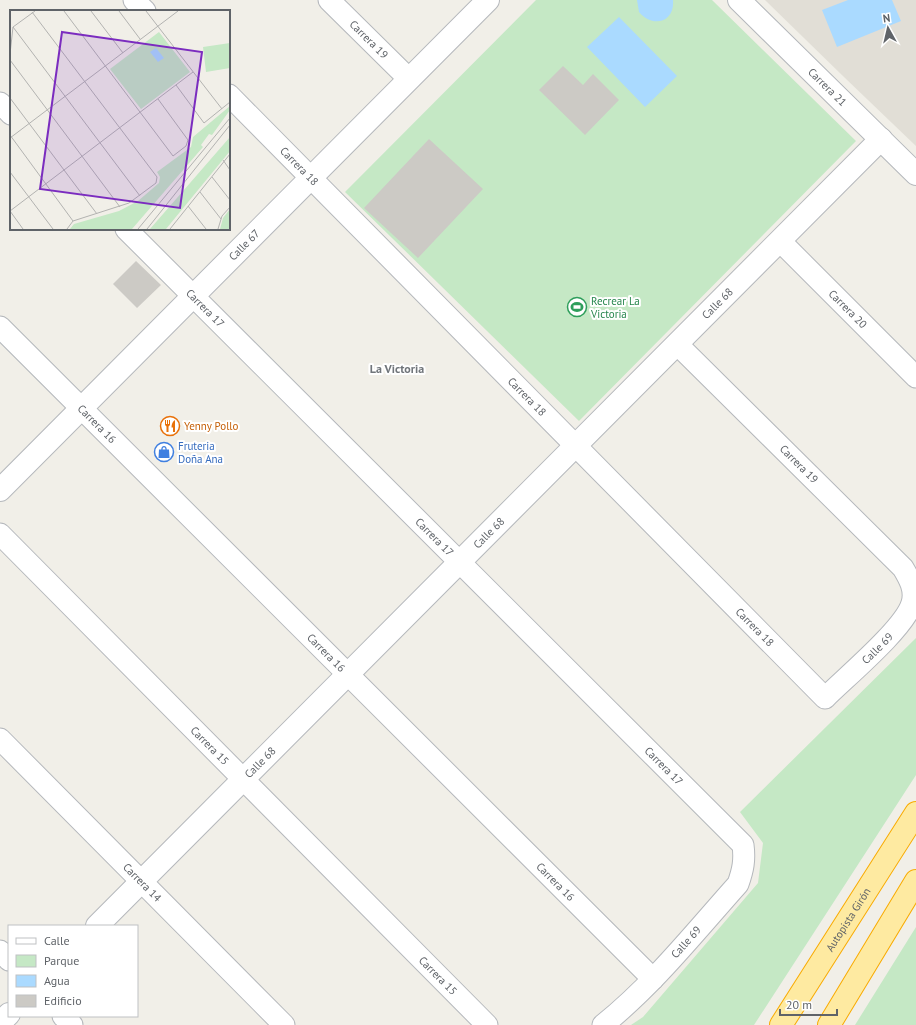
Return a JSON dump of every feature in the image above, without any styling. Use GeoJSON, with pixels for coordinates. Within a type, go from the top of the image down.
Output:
{"type":"FeatureCollection","features":[{"type":"Feature","properties":{"kind":"highway","name":"Autopista Girón"},"geometry":{"type":"LineString","coordinates":[[781,1025],[916,813]]}},
{"type":"Feature","properties":{"kind":"highway"},"geometry":{"type":"LineString","coordinates":[[829,1025],[916,881]]}},
{"type":"Feature","properties":{"kind":"street"},"geometry":{"type":"LineString","coordinates":[[134,0],[144,10]]}},
{"type":"Feature","properties":{"kind":"street","name":"Carrera 19"},"geometry":{"type":"LineString","coordinates":[[329,0],[409,79]]}},
{"type":"Feature","properties":{"kind":"street","name":"Calle 67"},"geometry":{"type":"LineString","coordinates":[[0,490],[488,0]]}},
{"type":"Feature","properties":{"kind":"street","name":"Carrera 21"},"geometry":{"type":"LineString","coordinates":[[740,0],[916,174]]}},
{"type":"Feature","properties":{"kind":"street","name":"Carrera 18"},"geometry":{"type":"LineString","coordinates":[[230,96],[825,698]]}},
{"type":"Feature","properties":{"kind":"street"},"geometry":{"type":"LineString","coordinates":[[0,103],[10,113]]}},
{"type":"Feature","properties":{"kind":"street","name":"Calle 68"},"geometry":{"type":"LineString","coordinates":[[98,925],[881,139]]}},
{"type":"Feature","properties":{"kind":"street","name":"Carrera 17"},"geometry":{"type":"LineString","coordinates":[[127,230],[743,846]]}},
{"type":"Feature","properties":{"kind":"street","name":"Carrera 20"},"geometry":{"type":"LineString","coordinates":[[780,241],[916,377]]}},
{"type":"Feature","properties":{"kind":"street","name":"Carrera 16"},"geometry":{"type":"LineString","coordinates":[[0,327],[653,979]]}},
{"type":"Feature","properties":{"kind":"street","name":"Carrera 19"},"geometry":{"type":"LineString","coordinates":[[677,344],[903,568],[910,579],[913,590]]}},
{"type":"Feature","properties":{"kind":"street","name":"Carrera 15"},"geometry":{"type":"LineString","coordinates":[[0,534],[487,1025]]}},
{"type":"Feature","properties":{"kind":"street","name":"Calle 69"},"geometry":{"type":"LineString","coordinates":[[825,698],[902,623],[913,601],[913,590]]}},
{"type":"Feature","properties":{"kind":"street","name":"Carrera 14"},"geometry":{"type":"LineString","coordinates":[[0,739],[284,1025]]}},
{"type":"Feature","properties":{"kind":"street","name":"Calle 69"},"geometry":{"type":"LineString","coordinates":[[603,1025],[622,1010],[653,979],[738,884],[744,865],[743,846]]}},
{"type":"Feature","properties":{"kind":"street"},"geometry":{"type":"LineString","coordinates":[[0,951],[8,959]]}},
{"type":"Feature","properties":{"kind":"street"},"geometry":{"type":"LineString","coordinates":[[0,1023],[8,1015]]}},
{"type":"Feature","properties":{"kind":"street"},"geometry":{"type":"LineString","coordinates":[[64,1017],[72,1025]]}},
{"type":"Feature","properties":{"kind":"shaded area"},"geometry":{"type":"Polygon","coordinates":[[[765,0],[916,0],[916,146],[844,77],[765,0]]]}},
{"type":"Feature","properties":{"kind":"green space","name":"Recrear La Victoria"},"geometry":{"type":"Polygon","coordinates":[[[536,0],[712,0],[856,141],[579,421],[345,192],[536,0]]]}},
{"type":"Feature","properties":{"kind":"green space"},"geometry":{"type":"Polygon","coordinates":[[[916,638],[916,775],[754,1025],[631,1025],[643,1017],[758,883],[763,843],[740,812],[916,638]]]}},
{"type":"Feature","properties":{"kind":"green space"},"geometry":{"type":"Polygon","coordinates":[[[916,927],[916,1025],[855,1025],[916,927]]]}},
{"type":"Feature","properties":{"kind":"water"},"geometry":{"type":"Polygon","coordinates":[[[637,0],[673,0],[673,8],[667,18],[662,21],[650,20],[639,12],[637,0]]]}},
{"type":"Feature","properties":{"kind":"water"},"geometry":{"type":"Polygon","coordinates":[[[848,0],[892,0],[901,21],[837,47],[822,10],[848,0]]]}},
{"type":"Feature","properties":{"kind":"water"},"geometry":{"type":"Polygon","coordinates":[[[619,17],[677,76],[645,107],[587,47],[619,17]]]}},
{"type":"Feature","properties":{"kind":"building"},"geometry":{"type":"Polygon","coordinates":[[[563,66],[583,85],[593,74],[619,100],[585,135],[539,90],[563,66]]]}},
{"type":"Feature","properties":{"kind":"building"},"geometry":{"type":"Polygon","coordinates":[[[429,139],[483,189],[418,258],[364,208],[429,139]]]}},
{"type":"Feature","properties":{"kind":"building"},"geometry":{"type":"Polygon","coordinates":[[[136,261],[161,285],[137,308],[113,284],[136,261]]]}},
{"type":"Feature","properties":{"kind":"place","name":"Recrear La Victoria"},"geometry":{"type":"Point","coordinates":[577,307]}},
{"type":"Feature","properties":{"kind":"place","name":"Yenny Pollo"},"geometry":{"type":"Point","coordinates":[170,426]}},
{"type":"Feature","properties":{"kind":"place","name":"Fruteria Doña Ana"},"geometry":{"type":"Point","coordinates":[164,452]}},
{"type":"Feature","properties":{"kind":"district","name":"La Victoria"},"geometry":{"type":"Point","coordinates":[397,368]}}]}
